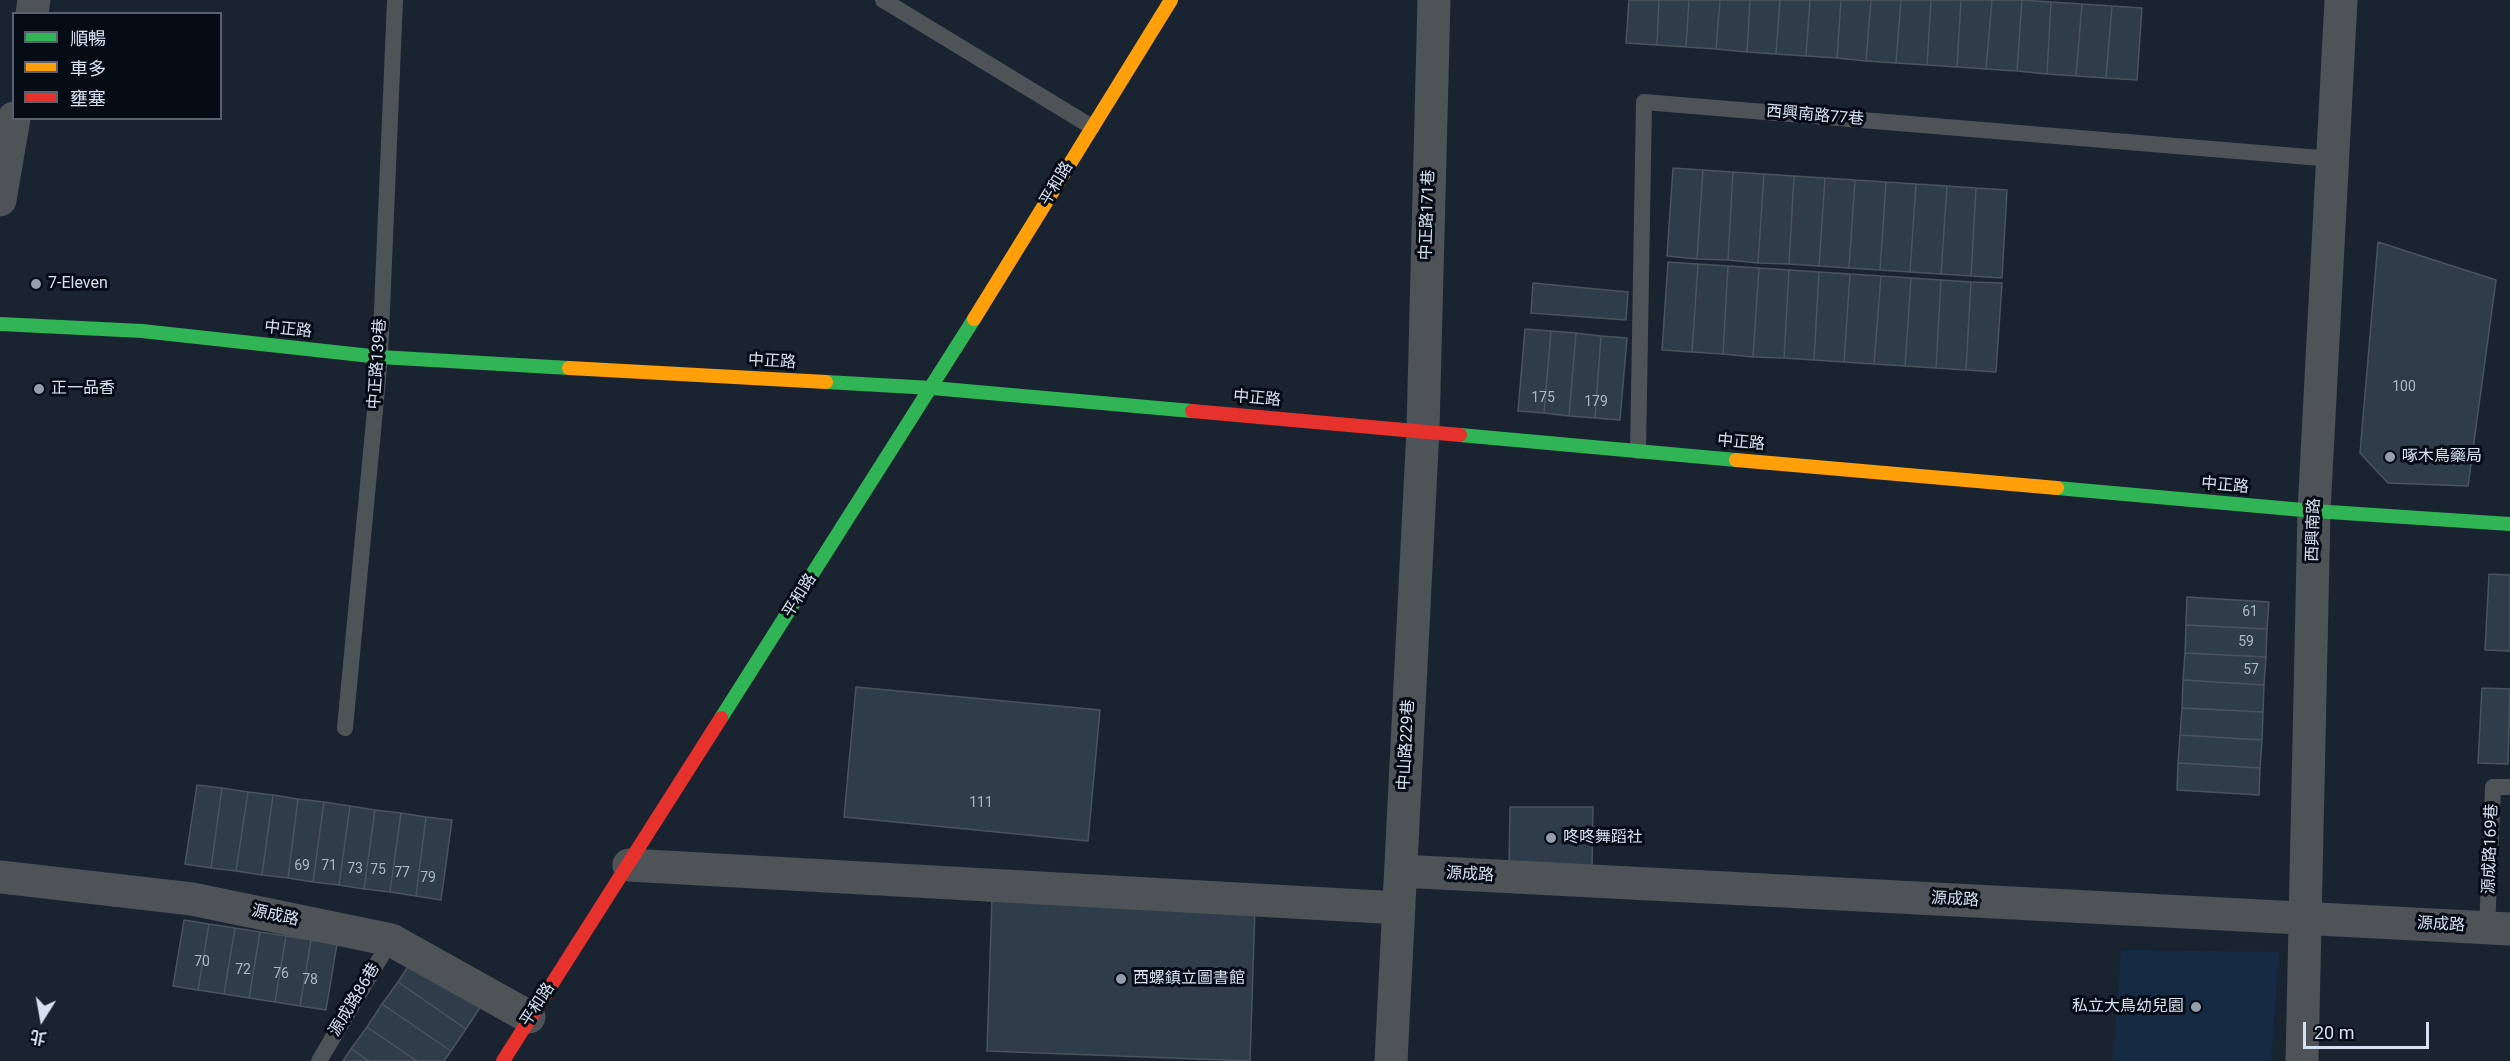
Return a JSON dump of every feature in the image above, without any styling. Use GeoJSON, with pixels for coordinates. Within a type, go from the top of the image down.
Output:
{"type":"FeatureCollection","features":[{"type":"Feature","properties":{"kind":"street","name":"平和路"},"geometry":{"type":"LineString","coordinates":[[502,1061],[932,388],[1171,0]]}},
{"type":"Feature","properties":{"kind":"street","name":"中正路171巷"},"geometry":{"type":"LineString","coordinates":[[1423,429],[1434,0]]}},
{"type":"Feature","properties":{"kind":"street","name":"西興南路"},"geometry":{"type":"LineString","coordinates":[[2302,1061],[2314,511],[2341,0]]}},
{"type":"Feature","properties":{"kind":"street"},"geometry":{"type":"LineString","coordinates":[[0,200],[14,120]]}},
{"type":"Feature","properties":{"kind":"street","name":"中正路"},"geometry":{"type":"LineString","coordinates":[[0,324],[142,330],[380,357],[932,388],[1423,429],[1638,451],[2314,511],[2510,524]]}},
{"type":"Feature","properties":{"kind":"street","name":"中山路229巷"},"geometry":{"type":"LineString","coordinates":[[1391,1061],[1423,429]]}},
{"type":"Feature","properties":{"kind":"street"},"geometry":{"type":"LineString","coordinates":[[629,865],[1399,909]]}},
{"type":"Feature","properties":{"kind":"street","name":"源成路"},"geometry":{"type":"LineString","coordinates":[[1401,871],[2499,929]]}},
{"type":"Feature","properties":{"kind":"street","name":"源成路"},"geometry":{"type":"LineString","coordinates":[[0,877],[192,899],[391,940],[529,1017]]}},
{"type":"Feature","properties":{"kind":"lane","name":"中正路139巷"},"geometry":{"type":"LineString","coordinates":[[345,728],[380,357],[394,0]]}},
{"type":"Feature","properties":{"kind":"lane"},"geometry":{"type":"LineString","coordinates":[[883,0],[1092,127]]}},
{"type":"Feature","properties":{"kind":"lane","name":"西興南路77巷"},"geometry":{"type":"LineString","coordinates":[[1638,451],[1644,102],[2333,159]]}},
{"type":"Feature","properties":{"kind":"lane","name":"源成路169巷"},"geometry":{"type":"LineString","coordinates":[[2499,929],[2493,787],[2510,788]]}},
{"type":"Feature","properties":{"kind":"lane","name":"源成路86巷"},"geometry":{"type":"LineString","coordinates":[[319,1061],[391,940]]}},
{"type":"Feature","properties":{"kind":"shaded area","name":"私立大鳥幼兒園"},"geometry":{"type":"Polygon","coordinates":[[[2121,950],[2279,952],[2271,1061],[2113,1061],[2121,950]]]}},
{"type":"Feature","properties":{"kind":"building"},"geometry":{"type":"Polygon","coordinates":[[[1629,0],[1659,0],[1657,45],[1626,43],[1629,0]]]}},
{"type":"Feature","properties":{"kind":"building"},"geometry":{"type":"Polygon","coordinates":[[[1659,0],[1689,0],[1686,47],[1657,45],[1659,0]]]}},
{"type":"Feature","properties":{"kind":"building"},"geometry":{"type":"Polygon","coordinates":[[[1689,0],[1720,0],[1716,49],[1686,47],[1689,0]]]}},
{"type":"Feature","properties":{"kind":"building"},"geometry":{"type":"Polygon","coordinates":[[[1720,0],[1750,0],[1747,52],[1716,49],[1720,0]]]}},
{"type":"Feature","properties":{"kind":"building"},"geometry":{"type":"Polygon","coordinates":[[[1750,0],[1780,0],[1776,54],[1747,52],[1750,0]]]}},
{"type":"Feature","properties":{"kind":"building"},"geometry":{"type":"Polygon","coordinates":[[[1780,0],[1810,0],[1806,56],[1776,54],[1780,0]]]}},
{"type":"Feature","properties":{"kind":"building"},"geometry":{"type":"Polygon","coordinates":[[[1810,0],[1841,0],[1837,58],[1806,56],[1810,0]]]}},
{"type":"Feature","properties":{"kind":"building"},"geometry":{"type":"Polygon","coordinates":[[[1841,0],[1871,0],[1866,61],[1837,58],[1841,0]]]}},
{"type":"Feature","properties":{"kind":"building"},"geometry":{"type":"Polygon","coordinates":[[[1871,0],[1901,0],[1896,63],[1866,61],[1871,0]]]}},
{"type":"Feature","properties":{"kind":"building"},"geometry":{"type":"Polygon","coordinates":[[[1901,0],[1931,0],[1927,65],[1896,63],[1901,0]]]}},
{"type":"Feature","properties":{"kind":"building"},"geometry":{"type":"Polygon","coordinates":[[[1931,0],[1961,0],[1957,67],[1927,65],[1931,0]]]}},
{"type":"Feature","properties":{"kind":"building"},"geometry":{"type":"Polygon","coordinates":[[[1961,0],[1992,0],[1986,69],[1957,67],[1961,0]]]}},
{"type":"Feature","properties":{"kind":"building"},"geometry":{"type":"Polygon","coordinates":[[[1992,0],[2022,0],[2017,71],[1986,69],[1992,0]]]}},
{"type":"Feature","properties":{"kind":"building"},"geometry":{"type":"Polygon","coordinates":[[[2022,0],[2051,2],[2047,74],[2017,71],[2022,0]]]}},
{"type":"Feature","properties":{"kind":"building"},"geometry":{"type":"Polygon","coordinates":[[[2051,2],[2082,4],[2076,76],[2047,74],[2051,2]]]}},
{"type":"Feature","properties":{"kind":"building"},"geometry":{"type":"Polygon","coordinates":[[[2082,4],[2112,6],[2106,78],[2076,76],[2082,4]]]}},
{"type":"Feature","properties":{"kind":"building"},"geometry":{"type":"Polygon","coordinates":[[[2112,6],[2142,8],[2137,80],[2106,78],[2112,6]]]}},
{"type":"Feature","properties":{"kind":"building"},"geometry":{"type":"Polygon","coordinates":[[[1673,168],[1703,170],[1697,259],[1667,256],[1673,168]]]}},
{"type":"Feature","properties":{"kind":"building"},"geometry":{"type":"Polygon","coordinates":[[[1703,170],[1733,172],[1728,260],[1697,259],[1703,170]]]}},
{"type":"Feature","properties":{"kind":"building"},"geometry":{"type":"Polygon","coordinates":[[[1733,172],[1764,174],[1758,263],[1728,260],[1733,172]]]}},
{"type":"Feature","properties":{"kind":"building"},"geometry":{"type":"Polygon","coordinates":[[[1764,174],[1794,176],[1789,264],[1758,263],[1764,174]]]}},
{"type":"Feature","properties":{"kind":"building"},"geometry":{"type":"Polygon","coordinates":[[[1794,176],[1825,178],[1819,266],[1789,264],[1794,176]]]}},
{"type":"Feature","properties":{"kind":"building"},"geometry":{"type":"Polygon","coordinates":[[[1825,178],[1855,180],[1849,268],[1819,266],[1825,178]]]}},
{"type":"Feature","properties":{"kind":"building"},"geometry":{"type":"Polygon","coordinates":[[[1855,180],[1886,182],[1880,270],[1849,268],[1855,180]]]}},
{"type":"Feature","properties":{"kind":"building"},"geometry":{"type":"Polygon","coordinates":[[[1886,182],[1916,184],[1910,272],[1880,270],[1886,182]]]}},
{"type":"Feature","properties":{"kind":"building"},"geometry":{"type":"Polygon","coordinates":[[[1916,184],[1947,186],[1941,274],[1910,272],[1916,184]]]}},
{"type":"Feature","properties":{"kind":"building"},"geometry":{"type":"Polygon","coordinates":[[[1947,186],[1976,188],[1971,276],[1941,274],[1947,186]]]}},
{"type":"Feature","properties":{"kind":"building"},"geometry":{"type":"Polygon","coordinates":[[[1976,188],[2007,190],[2002,278],[1971,276],[1976,188]]]}},
{"type":"Feature","properties":{"kind":"building"},"geometry":{"type":"Polygon","coordinates":[[[2378,242],[2496,280],[2468,486],[2388,483],[2360,453],[2378,242]]]}},
{"type":"Feature","properties":{"kind":"building"},"geometry":{"type":"Polygon","coordinates":[[[1668,262],[1698,264],[1692,352],[1662,350],[1668,262]]]}},
{"type":"Feature","properties":{"kind":"building"},"geometry":{"type":"Polygon","coordinates":[[[1698,264],[1728,266],[1723,354],[1692,352],[1698,264]]]}},
{"type":"Feature","properties":{"kind":"building"},"geometry":{"type":"Polygon","coordinates":[[[1728,266],[1759,268],[1753,357],[1723,354],[1728,266]]]}},
{"type":"Feature","properties":{"kind":"building"},"geometry":{"type":"Polygon","coordinates":[[[1759,268],[1789,270],[1784,358],[1753,357],[1759,268]]]}},
{"type":"Feature","properties":{"kind":"building"},"geometry":{"type":"Polygon","coordinates":[[[1789,270],[1819,272],[1814,360],[1784,358],[1789,270]]]}},
{"type":"Feature","properties":{"kind":"building"},"geometry":{"type":"Polygon","coordinates":[[[1819,272],[1850,274],[1844,362],[1814,360],[1819,272]]]}},
{"type":"Feature","properties":{"kind":"building"},"geometry":{"type":"Polygon","coordinates":[[[1850,274],[1881,276],[1874,364],[1844,362],[1850,274]]]}},
{"type":"Feature","properties":{"kind":"building"},"geometry":{"type":"Polygon","coordinates":[[[1881,276],[1911,278],[1905,366],[1874,364],[1881,276]]]}},
{"type":"Feature","properties":{"kind":"building"},"geometry":{"type":"Polygon","coordinates":[[[1911,278],[1941,280],[1936,368],[1905,366],[1911,278]]]}},
{"type":"Feature","properties":{"kind":"building"},"geometry":{"type":"Polygon","coordinates":[[[1941,280],[1971,282],[1966,370],[1936,368],[1941,280]]]}},
{"type":"Feature","properties":{"kind":"building"},"geometry":{"type":"Polygon","coordinates":[[[1971,282],[2002,283],[1996,372],[1966,370],[1971,282]]]}},
{"type":"Feature","properties":{"kind":"building"},"geometry":{"type":"Polygon","coordinates":[[[1533,283],[1628,292],[1626,320],[1531,313],[1533,283]]]}},
{"type":"Feature","properties":{"kind":"building"},"geometry":{"type":"Polygon","coordinates":[[[1525,329],[1551,331],[1544,413],[1518,411],[1525,329]]]}},
{"type":"Feature","properties":{"kind":"building"},"geometry":{"type":"Polygon","coordinates":[[[1551,331],[1576,333],[1569,416],[1544,413],[1551,331]]]}},
{"type":"Feature","properties":{"kind":"building"},"geometry":{"type":"Polygon","coordinates":[[[1576,333],[1601,336],[1595,418],[1569,416],[1576,333]]]}},
{"type":"Feature","properties":{"kind":"building"},"geometry":{"type":"Polygon","coordinates":[[[1601,336],[1627,338],[1620,420],[1595,418],[1601,336]]]}},
{"type":"Feature","properties":{"kind":"building"},"geometry":{"type":"Polygon","coordinates":[[[2489,574],[2510,575],[2510,651],[2485,650],[2489,574]]]}},
{"type":"Feature","properties":{"kind":"building"},"geometry":{"type":"Polygon","coordinates":[[[2187,597],[2269,602],[2267,629],[2186,625],[2187,597]]]}},
{"type":"Feature","properties":{"kind":"building"},"geometry":{"type":"Polygon","coordinates":[[[2186,625],[2267,629],[2266,657],[2185,653],[2186,625]]]}},
{"type":"Feature","properties":{"kind":"building"},"geometry":{"type":"Polygon","coordinates":[[[2185,653],[2266,657],[2264,685],[2183,680],[2185,653]]]}},
{"type":"Feature","properties":{"kind":"building"},"geometry":{"type":"Polygon","coordinates":[[[2183,680],[2264,685],[2263,712],[2182,708],[2183,680]]]}},
{"type":"Feature","properties":{"kind":"building"},"geometry":{"type":"Polygon","coordinates":[[[856,687],[1100,710],[1088,841],[844,817],[856,687]]]}},
{"type":"Feature","properties":{"kind":"building"},"geometry":{"type":"Polygon","coordinates":[[[2482,688],[2510,689],[2508,764],[2478,763],[2482,688]]]}},
{"type":"Feature","properties":{"kind":"building"},"geometry":{"type":"Polygon","coordinates":[[[2182,708],[2263,712],[2262,740],[2180,735],[2182,708]]]}},
{"type":"Feature","properties":{"kind":"building"},"geometry":{"type":"Polygon","coordinates":[[[2180,735],[2262,740],[2260,768],[2178,763],[2180,735]]]}},
{"type":"Feature","properties":{"kind":"building"},"geometry":{"type":"Polygon","coordinates":[[[2178,763],[2260,768],[2259,795],[2177,790],[2178,763]]]}},
{"type":"Feature","properties":{"kind":"building"},"geometry":{"type":"Polygon","coordinates":[[[197,785],[222,788],[211,868],[185,864],[197,785]]]}},
{"type":"Feature","properties":{"kind":"building"},"geometry":{"type":"Polygon","coordinates":[[[222,788],[248,792],[236,871],[211,868],[222,788]]]}},
{"type":"Feature","properties":{"kind":"building"},"geometry":{"type":"Polygon","coordinates":[[[248,792],[273,795],[262,875],[236,871],[248,792]]]}},
{"type":"Feature","properties":{"kind":"building"},"geometry":{"type":"Polygon","coordinates":[[[273,795],[298,799],[288,878],[262,875],[273,795]]]}},
{"type":"Feature","properties":{"kind":"building"},"geometry":{"type":"Polygon","coordinates":[[[298,799],[324,802],[313,882],[288,878],[298,799]]]}},
{"type":"Feature","properties":{"kind":"building"},"geometry":{"type":"Polygon","coordinates":[[[324,802],[350,806],[339,885],[313,882],[324,802]]]}},
{"type":"Feature","properties":{"kind":"building"},"geometry":{"type":"Polygon","coordinates":[[[350,806],[375,810],[364,889],[339,885],[350,806]]]}},
{"type":"Feature","properties":{"kind":"building","name":"咚咚舞蹈社"},"geometry":{"type":"Polygon","coordinates":[[[1510,807],[1593,807],[1592,870],[1509,870],[1510,807]]]}},
{"type":"Feature","properties":{"kind":"building"},"geometry":{"type":"Polygon","coordinates":[[[375,810],[401,813],[390,892],[364,889],[375,810]]]}},
{"type":"Feature","properties":{"kind":"building"},"geometry":{"type":"Polygon","coordinates":[[[401,813],[426,817],[416,896],[390,892],[401,813]]]}},
{"type":"Feature","properties":{"kind":"building"},"geometry":{"type":"Polygon","coordinates":[[[426,817],[452,820],[441,900],[416,896],[426,817]]]}},
{"type":"Feature","properties":{"kind":"building","name":"西螺鎮立圖書館"},"geometry":{"type":"Polygon","coordinates":[[[992,898],[1255,908],[1250,1061],[987,1051],[992,898]]]}},
{"type":"Feature","properties":{"kind":"building"},"geometry":{"type":"Polygon","coordinates":[[[184,920],[209,924],[198,990],[173,986],[184,920]]]}},
{"type":"Feature","properties":{"kind":"building"},"geometry":{"type":"Polygon","coordinates":[[[209,924],[235,928],[224,994],[198,990],[209,924]]]}},
{"type":"Feature","properties":{"kind":"building"},"geometry":{"type":"Polygon","coordinates":[[[235,928],[260,932],[249,998],[224,994],[235,928]]]}},
{"type":"Feature","properties":{"kind":"building"},"geometry":{"type":"Polygon","coordinates":[[[260,932],[286,936],[275,1002],[249,998],[260,932]]]}},
{"type":"Feature","properties":{"kind":"building"},"geometry":{"type":"Polygon","coordinates":[[[286,936],[311,940],[300,1006],[275,1002],[286,936]]]}},
{"type":"Feature","properties":{"kind":"building"},"geometry":{"type":"Polygon","coordinates":[[[311,940],[337,944],[326,1010],[300,1006],[311,940]]]}},
{"type":"Feature","properties":{"kind":"building"},"geometry":{"type":"Polygon","coordinates":[[[413,959],[481,1006],[466,1029],[398,982],[413,959]]]}},
{"type":"Feature","properties":{"kind":"building"},"geometry":{"type":"Polygon","coordinates":[[[398,982],[466,1029],[451,1051],[382,1004],[398,982]]]}},
{"type":"Feature","properties":{"kind":"building"},"geometry":{"type":"Polygon","coordinates":[[[382,1004],[451,1051],[444,1061],[417,1061],[367,1027],[382,1004]]]}},
{"type":"Feature","properties":{"kind":"building"},"geometry":{"type":"Polygon","coordinates":[[[367,1027],[417,1061],[369,1061],[351,1049],[367,1027]]]}},
{"type":"Feature","properties":{"kind":"building"},"geometry":{"type":"Polygon","coordinates":[[[351,1049],[369,1061],[343,1061],[351,1049]]]}},
{"type":"Feature","properties":{"kind":"traffic: fast"},"geometry":{"type":"LineString","coordinates":[[721,718],[974,319]]}},
{"type":"Feature","properties":{"kind":"traffic: fast"},"geometry":{"type":"LineString","coordinates":[[0,324],[142,331],[380,357],[569,368]]}},
{"type":"Feature","properties":{"kind":"traffic: fast"},"geometry":{"type":"LineString","coordinates":[[826,382],[932,388],[1192,411]]}},
{"type":"Feature","properties":{"kind":"traffic: fast"},"geometry":{"type":"LineString","coordinates":[[1460,435],[1736,460]]}},
{"type":"Feature","properties":{"kind":"traffic: fast"},"geometry":{"type":"LineString","coordinates":[[2057,488],[2314,511],[2510,524]]}},
{"type":"Feature","properties":{"kind":"traffic: slow"},"geometry":{"type":"LineString","coordinates":[[974,319],[1171,0]]}},
{"type":"Feature","properties":{"kind":"traffic: slow"},"geometry":{"type":"LineString","coordinates":[[569,368],[826,382]]}},
{"type":"Feature","properties":{"kind":"traffic: slow"},"geometry":{"type":"LineString","coordinates":[[1736,460],[2057,488]]}},
{"type":"Feature","properties":{"kind":"traffic: jam"},"geometry":{"type":"LineString","coordinates":[[1192,411],[1460,435]]}},
{"type":"Feature","properties":{"kind":"traffic: jam"},"geometry":{"type":"LineString","coordinates":[[503,1061],[721,718]]}},
{"type":"Feature","properties":{"kind":"place","name":"7-Eleven"},"geometry":{"type":"Point","coordinates":[36,284]}},
{"type":"Feature","properties":{"kind":"place","name":"正一品香"},"geometry":{"type":"Point","coordinates":[39,389]}},
{"type":"Feature","properties":{"kind":"place","name":"啄木鳥藥局"},"geometry":{"type":"Point","coordinates":[2390,457]}},
{"type":"Feature","properties":{"kind":"place","name":"咚咚舞蹈社"},"geometry":{"type":"Point","coordinates":[1551,838]}},
{"type":"Feature","properties":{"kind":"place","name":"西螺鎮立圖書館"},"geometry":{"type":"Point","coordinates":[1121,979]}},
{"type":"Feature","properties":{"kind":"place","name":"私立大鳥幼兒園"},"geometry":{"type":"Point","coordinates":[2196,1007]}}]}
